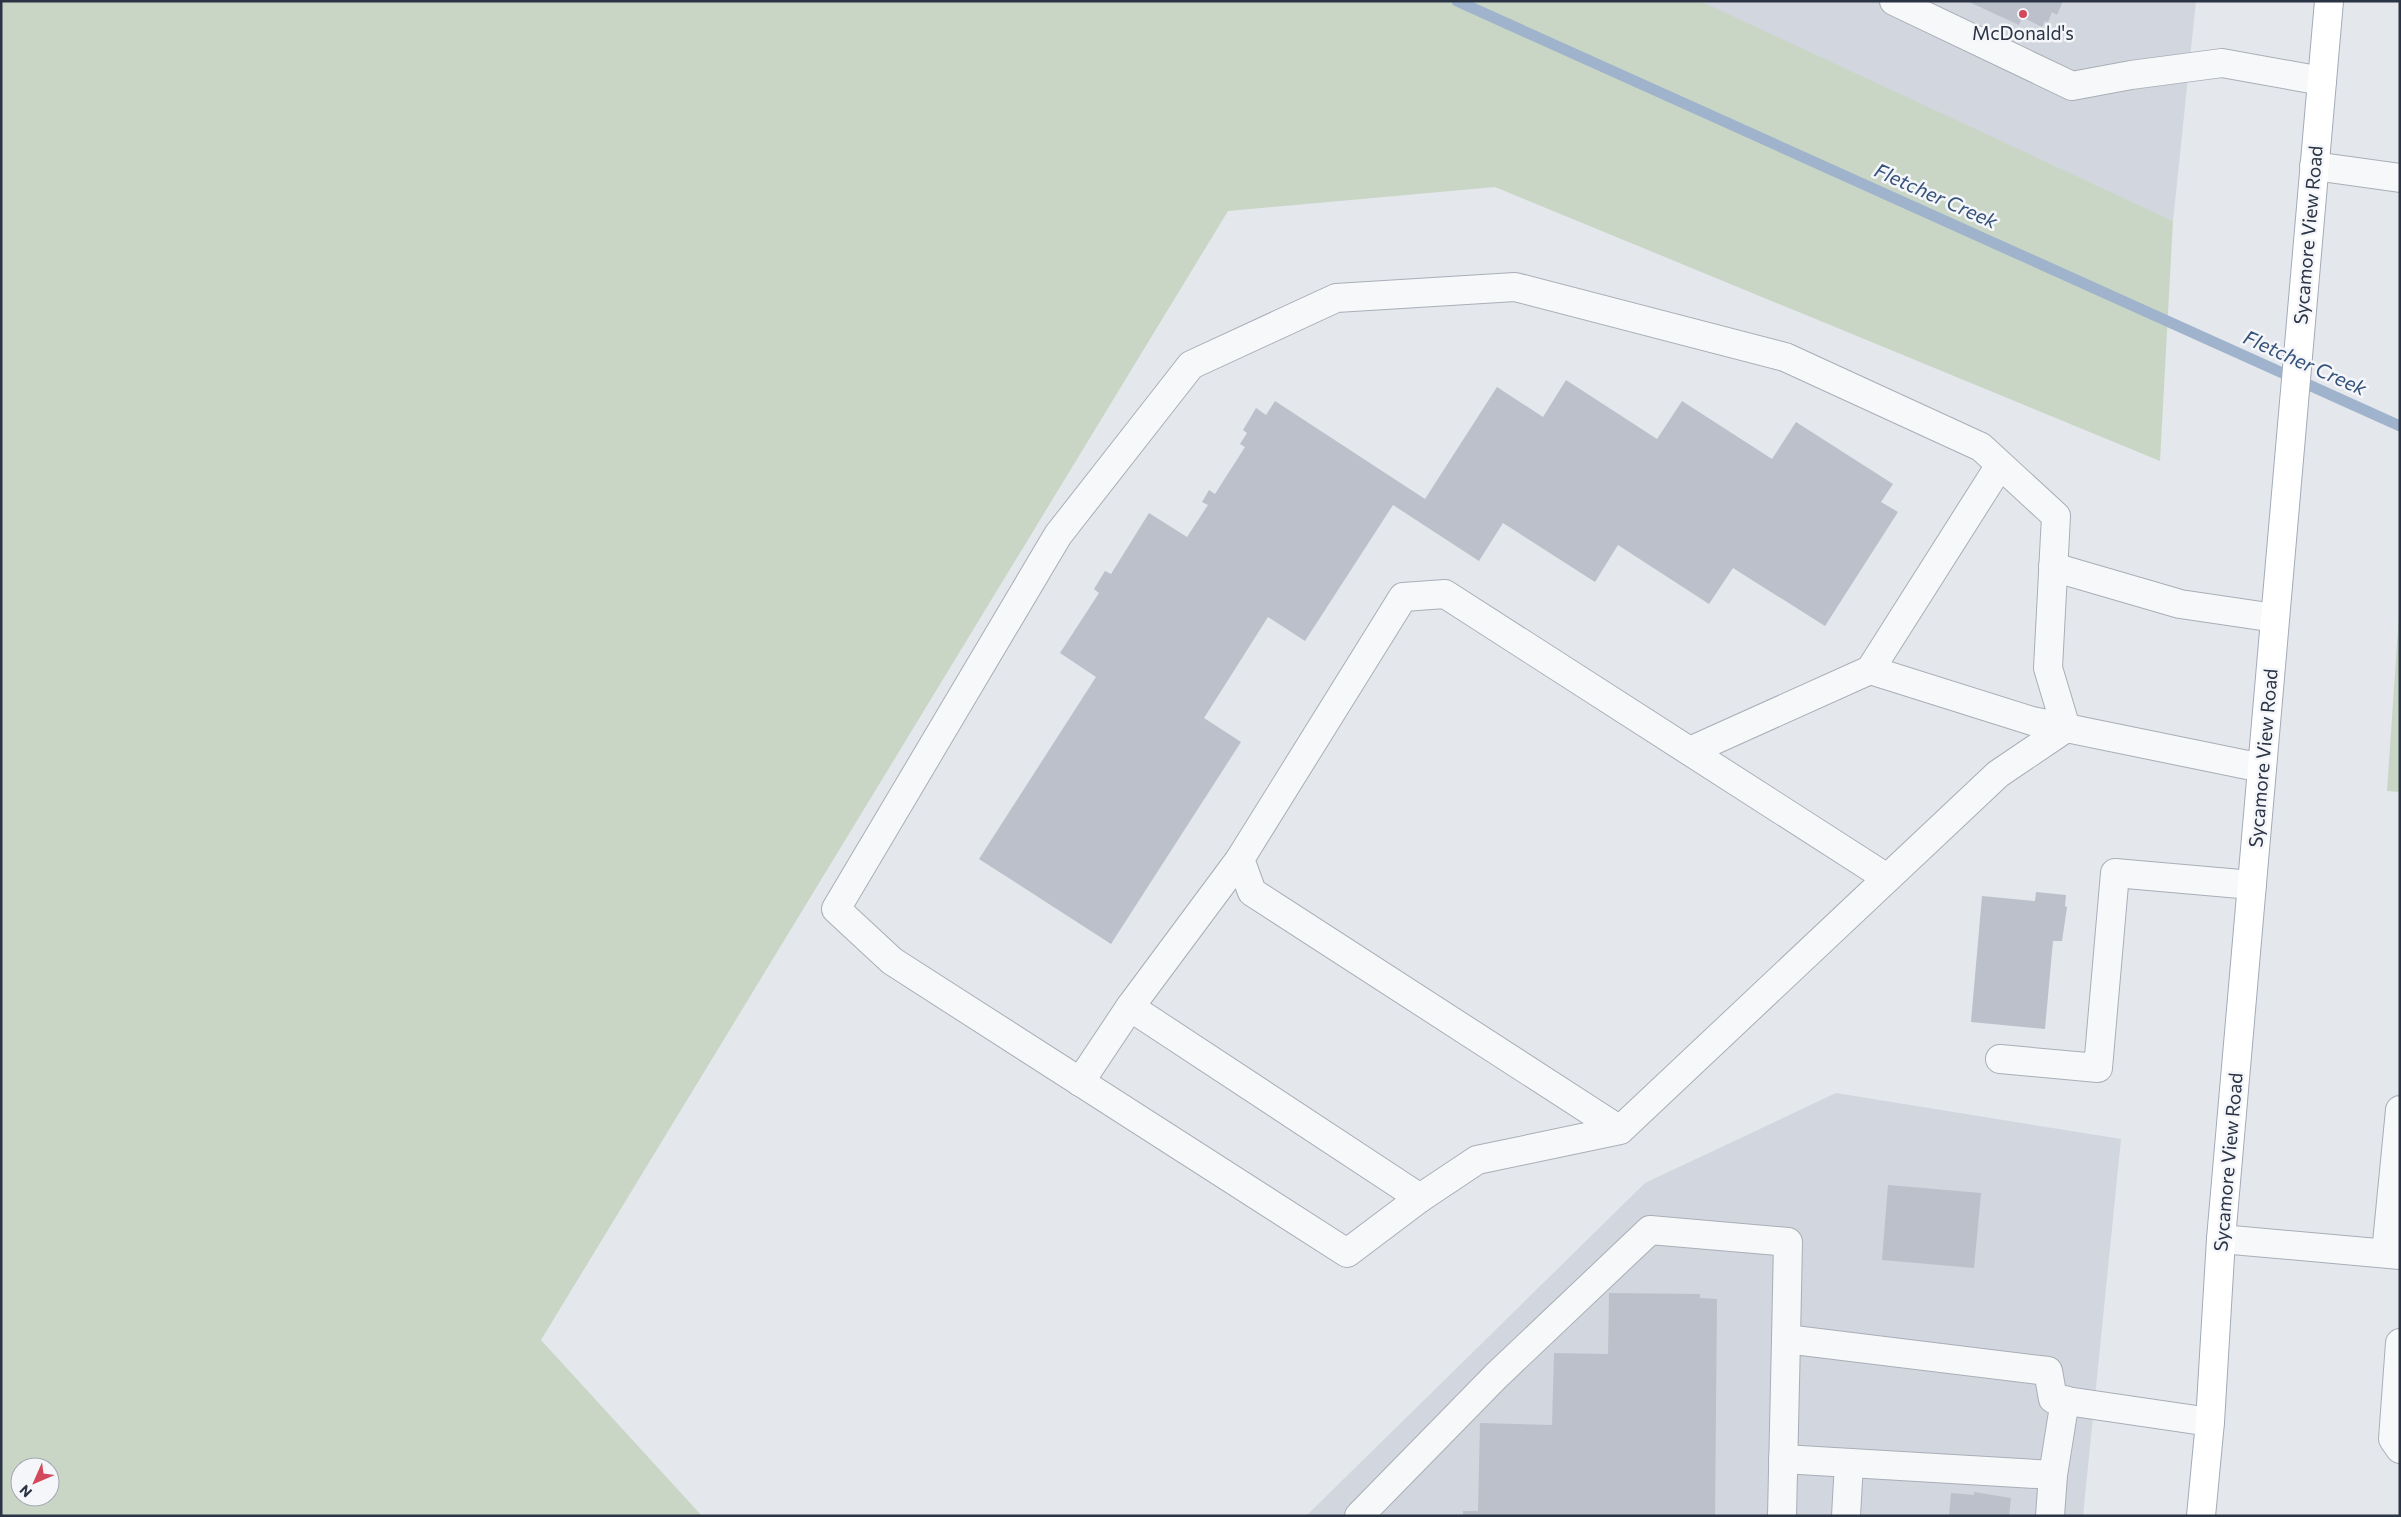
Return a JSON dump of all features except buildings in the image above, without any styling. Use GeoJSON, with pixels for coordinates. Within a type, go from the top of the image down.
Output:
{"type":"FeatureCollection","features":[{"type":"Feature","properties":{"kind":"main road","name":"Sycamore View Road"},"geometry":{"type":"LineString","coordinates":[[2201,1516],[2210,1422],[2221,1239],[2329,1]]}},
{"type":"Feature","properties":{"kind":"lane"},"geometry":{"type":"LineString","coordinates":[[1894,1],[2072,86],[2131,74],[2222,63],[2322,80]]}},
{"type":"Feature","properties":{"kind":"lane"},"geometry":{"type":"LineString","coordinates":[[2314,166],[2400,178]]}},
{"type":"Feature","properties":{"kind":"lane"},"geometry":{"type":"LineString","coordinates":[[1515,287],[1785,357],[1981,447],[2056,516],[2048,668],[2066,728],[1998,774],[1620,1130],[1477,1160],[1420,1198],[1347,1252],[892,961],[836,909],[1058,536],[1191,365],[1336,298],[1515,287]]}},
{"type":"Feature","properties":{"kind":"lane"},"geometry":{"type":"LineString","coordinates":[[1690,751],[1870,670],[2000,465]]}},
{"type":"Feature","properties":{"kind":"lane"},"geometry":{"type":"LineString","coordinates":[[2053,567],[2180,604],[2275,618]]}},
{"type":"Feature","properties":{"kind":"lane"},"geometry":{"type":"LineString","coordinates":[[1080,1082],[1130,1008],[1240,859],[1404,597],[1445,594],[1887,878]]}},
{"type":"Feature","properties":{"kind":"lane"},"geometry":{"type":"LineString","coordinates":[[1870,670],[2032,721],[2262,768]]}},
{"type":"Feature","properties":{"kind":"lane"},"geometry":{"type":"LineString","coordinates":[[1240,859],[1252,892],[1620,1130]]}},
{"type":"Feature","properties":{"kind":"lane"},"geometry":{"type":"LineString","coordinates":[[2000,1058],[2098,1068],[2115,873],[2252,885]]}},
{"type":"Feature","properties":{"kind":"lane"},"geometry":{"type":"LineString","coordinates":[[1130,1008],[1420,1198]]}},
{"type":"Feature","properties":{"kind":"lane"},"geometry":{"type":"LineString","coordinates":[[2221,1239],[2393,1254],[2400,1110]]}},
{"type":"Feature","properties":{"kind":"lane"},"geometry":{"type":"LineString","coordinates":[[1360,1516],[1496,1376],[1650,1230],[1788,1242],[1782,1516]]}},
{"type":"Feature","properties":{"kind":"lane"},"geometry":{"type":"LineString","coordinates":[[1786,1339],[2048,1371],[2054,1399],[2210,1422]]}},
{"type":"Feature","properties":{"kind":"lane"},"geometry":{"type":"LineString","coordinates":[[2400,1343],[2392,1439],[2400,1449]]}},
{"type":"Feature","properties":{"kind":"lane"},"geometry":{"type":"LineString","coordinates":[[2050,1516],[2053,1475],[2065,1400]]}},
{"type":"Feature","properties":{"kind":"lane"},"geometry":{"type":"LineString","coordinates":[[1783,1459],[2053,1475]]}},
{"type":"Feature","properties":{"kind":"lane"},"geometry":{"type":"LineString","coordinates":[[1846,1516],[1850,1463]]}},
{"type":"Feature","properties":{"kind":"shaded area"},"geometry":{"type":"Polygon","coordinates":[[[1705,1],[2196,1],[2173,221],[1704,5],[1705,1]]]}},
{"type":"Feature","properties":{"kind":"shaded area"},"geometry":{"type":"Polygon","coordinates":[[[1836,1093],[2121,1139],[2083,1516],[1306,1516],[1645,1183],[1836,1093]]]}},
{"type":"Feature","properties":{"kind":"green space"},"geometry":{"type":"Polygon","coordinates":[[[1,1],[1700,1],[2173,221],[2160,461],[1495,187],[1228,211],[541,1340],[702,1516],[1,1516],[1,1]]]}},
{"type":"Feature","properties":{"kind":"green space"},"geometry":{"type":"Polygon","coordinates":[[[2400,600],[2400,792],[2387,791],[2400,600]]]}},
{"type":"Feature","properties":{"kind":"waterway","name":"Fletcher Creek"},"geometry":{"type":"LineString","coordinates":[[1457,1],[2400,426]]}},
{"type":"Feature","properties":{"kind":"place","name":"McDonald's"},"geometry":{"type":"Point","coordinates":[2023,14]}}]}
